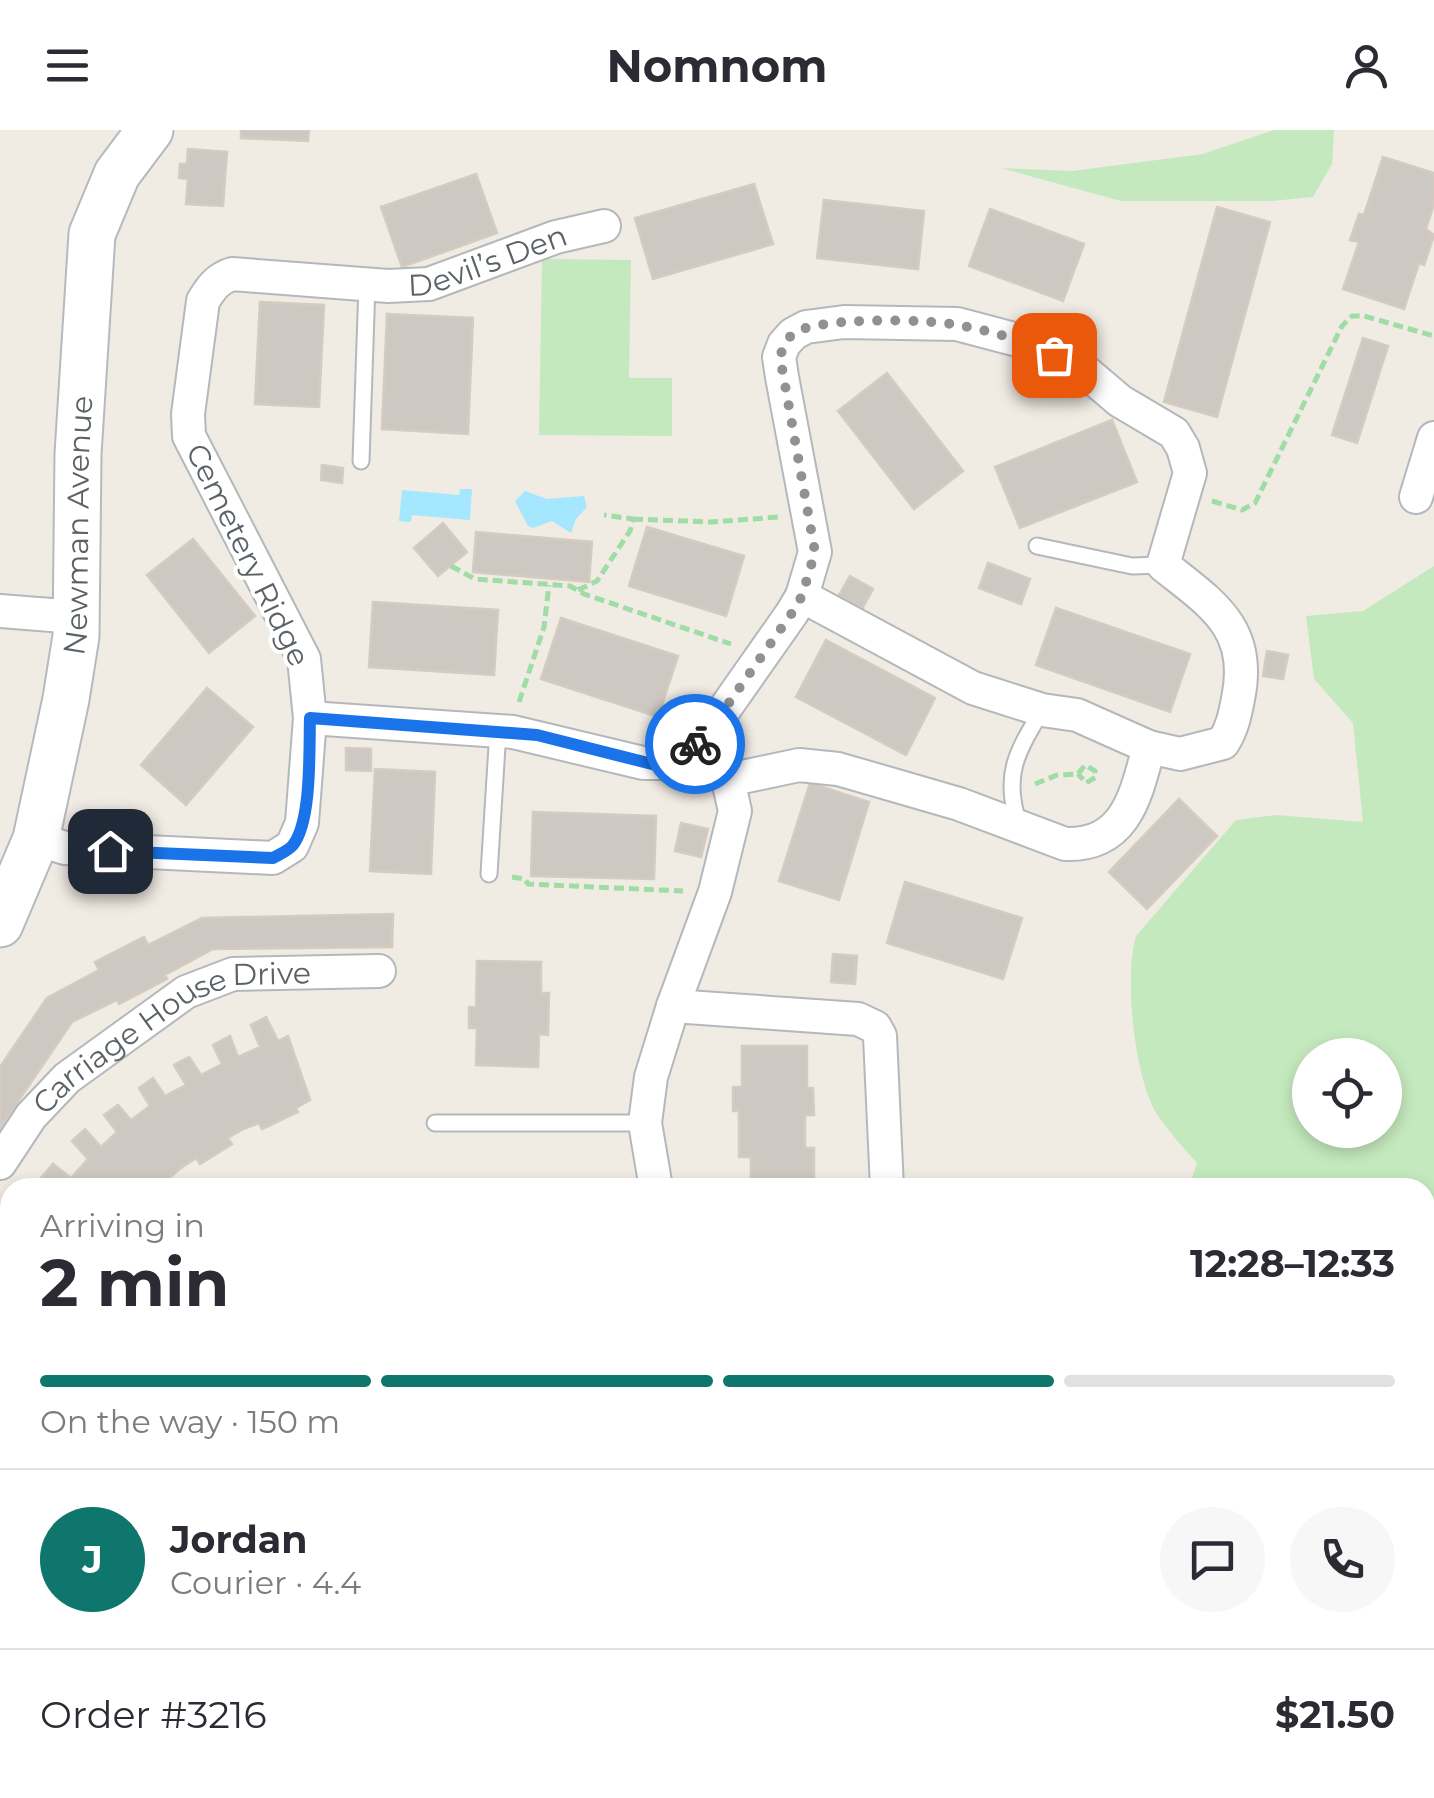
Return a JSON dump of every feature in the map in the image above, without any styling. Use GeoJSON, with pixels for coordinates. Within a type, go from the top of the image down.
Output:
{"type":"FeatureCollection","features":[{"type":"Feature","properties":{"kind":"street","name":"Newman Avenue"},"geometry":{"type":"LineString","coordinates":[[0,924],[36,839],[66,699],[76,617],[78,434],[92,234],[117,174],[150,130]]}},
{"type":"Feature","properties":{"kind":"street","name":"Devil’s Den"},"geometry":{"type":"LineString","coordinates":[[220,278],[232,274],[367,284],[429,284],[556,237],[604,226]]}},
{"type":"Feature","properties":{"kind":"street","name":"Cemetery Ridge"},"geometry":{"type":"LineString","coordinates":[[36,839],[65,848],[273,858],[292,846],[302,823],[310,718],[304,659],[189,436],[188,414],[202,301],[220,278]]}},
{"type":"Feature","properties":{"kind":"street"},"geometry":{"type":"LineString","coordinates":[[310,718],[506,731],[656,765],[673,763],[712,727],[802,596],[815,552],[780,357],[793,334],[844,322],[957,324],[1030,343],[1080,367],[1120,401],[1174,433],[1190,473],[1163,564],[1224,618],[1238,640],[1243,662],[1232,729],[1223,743],[1180,754],[1149,747],[1076,714],[1042,710],[973,688],[802,596]]}},
{"type":"Feature","properties":{"kind":"street"},"geometry":{"type":"LineString","coordinates":[[1416,497],[1434,438]]}},
{"type":"Feature","properties":{"kind":"street"},"geometry":{"type":"LineString","coordinates":[[0,611],[76,617]]}},
{"type":"Feature","properties":{"kind":"street"},"geometry":{"type":"LineString","coordinates":[[654,1178],[646,1123],[652,1077],[673,1006],[716,892],[735,811],[723,770],[696,743]]}},
{"type":"Feature","properties":{"kind":"street"},"geometry":{"type":"LineString","coordinates":[[728,780],[798,765],[838,770],[959,804],[1048,840],[1083,845],[1111,831],[1124,818],[1135,798],[1149,747]]}},
{"type":"Feature","properties":{"kind":"street","name":"Carriage House Drive"},"geometry":{"type":"LineString","coordinates":[[0,1164],[32,1116],[66,1078],[186,992],[232,974],[379,971]]}},
{"type":"Feature","properties":{"kind":"street"},"geometry":{"type":"LineString","coordinates":[[673,1006],[858,1019],[876,1028],[880,1036],[887,1178]]}},
{"type":"Feature","properties":{"kind":"lane","name":"Devil’s Den"},"geometry":{"type":"LineString","coordinates":[[361,461],[367,284]]}},
{"type":"Feature","properties":{"kind":"lane"},"geometry":{"type":"LineString","coordinates":[[1037,546],[1132,566],[1163,564]]}},
{"type":"Feature","properties":{"kind":"lane"},"geometry":{"type":"LineString","coordinates":[[1019,828],[1009,795],[1010,782],[1022,746],[1042,710]]}},
{"type":"Feature","properties":{"kind":"lane"},"geometry":{"type":"LineString","coordinates":[[490,874],[506,731]]}},
{"type":"Feature","properties":{"kind":"lane"},"geometry":{"type":"LineString","coordinates":[[436,1123],[646,1123]]}},
{"type":"Feature","properties":{"kind":"path"},"geometry":{"type":"LineString","coordinates":[[1186,493],[1242,510],[1255,503],[1342,326],[1352,316],[1434,336]]}},
{"type":"Feature","properties":{"kind":"path"},"geometry":{"type":"LineString","coordinates":[[604,515],[711,522],[810,514]]}},
{"type":"Feature","properties":{"kind":"path"},"geometry":{"type":"LineString","coordinates":[[578,590],[598,581],[630,530],[632,519]]}},
{"type":"Feature","properties":{"kind":"path"},"geometry":{"type":"LineString","coordinates":[[451,566],[475,579],[570,586],[727,641],[759,661]]}},
{"type":"Feature","properties":{"kind":"path"},"geometry":{"type":"LineString","coordinates":[[506,731],[544,627],[549,584]]}},
{"type":"Feature","properties":{"kind":"path"},"geometry":{"type":"LineString","coordinates":[[1009,795],[1047,778],[1078,774]]}},
{"type":"Feature","properties":{"kind":"path"},"geometry":{"type":"LineString","coordinates":[[490,874],[525,879],[528,884],[680,890]]}},
{"type":"Feature","properties":{"kind":"green space"},"geometry":{"type":"Polygon","coordinates":[[[1274,130],[1334,130],[1332,164],[1313,197],[1272,201],[1121,201],[1001,168],[1072,171],[1203,154],[1274,130]]]}},
{"type":"Feature","properties":{"kind":"green space"},"geometry":{"type":"Polygon","coordinates":[[[542,259],[631,260],[629,378],[672,378],[672,436],[539,435],[542,259]]]}},
{"type":"Feature","properties":{"kind":"green space"},"geometry":{"type":"Polygon","coordinates":[[[1434,566],[1434,1178],[1192,1178],[1197,1163],[1157,1114],[1142,1076],[1131,1000],[1136,936],[1236,820],[1276,815],[1363,822],[1353,723],[1314,679],[1306,616],[1363,611],[1434,566]]]}},
{"type":"Feature","properties":{"kind":"water"},"geometry":{"type":"Polygon","coordinates":[[[460,489],[472,489],[470,520],[412,515],[411,522],[399,521],[402,490],[459,495],[460,489]]]}},
{"type":"Feature","properties":{"kind":"water"},"geometry":{"type":"Polygon","coordinates":[[[525,491],[547,499],[584,496],[587,507],[576,519],[571,533],[552,521],[533,528],[528,526],[515,501],[525,491]]]}},
{"type":"Feature","properties":{"kind":"building"},"geometry":{"type":"Polygon","coordinates":[[[241,130],[309,130],[308,141],[241,138],[241,130]]]}},
{"type":"Feature","properties":{"kind":"building"},"geometry":{"type":"Polygon","coordinates":[[[188,149],[227,152],[223,206],[186,204],[188,179],[179,178],[180,164],[187,164],[188,149]]]}},
{"type":"Feature","properties":{"kind":"building"},"geometry":{"type":"Polygon","coordinates":[[[1383,157],[1434,173],[1434,204],[1426,229],[1434,235],[1424,265],[1419,263],[1404,309],[1343,289],[1359,242],[1350,240],[1359,214],[1364,215],[1383,157]]]}},
{"type":"Feature","properties":{"kind":"building"},"geometry":{"type":"Polygon","coordinates":[[[476,174],[497,233],[402,267],[381,207],[476,174]]]}},
{"type":"Feature","properties":{"kind":"building"},"geometry":{"type":"Polygon","coordinates":[[[754,184],[773,244],[653,279],[635,218],[754,184]]]}},
{"type":"Feature","properties":{"kind":"building"},"geometry":{"type":"Polygon","coordinates":[[[824,200],[924,211],[918,269],[817,258],[824,200]]]}},
{"type":"Feature","properties":{"kind":"building"},"geometry":{"type":"Polygon","coordinates":[[[1217,207],[1270,222],[1217,417],[1164,402],[1217,207]]]}},
{"type":"Feature","properties":{"kind":"building"},"geometry":{"type":"Polygon","coordinates":[[[990,209],[1084,244],[1063,301],[969,266],[990,209]]]}},
{"type":"Feature","properties":{"kind":"building"},"geometry":{"type":"Polygon","coordinates":[[[260,302],[324,305],[319,407],[255,404],[260,302]]]}},
{"type":"Feature","properties":{"kind":"building"},"geometry":{"type":"Polygon","coordinates":[[[387,314],[473,318],[468,434],[382,429],[387,314]]]}},
{"type":"Feature","properties":{"kind":"building"},"geometry":{"type":"Polygon","coordinates":[[[1363,338],[1388,346],[1357,443],[1332,435],[1363,338]]]}},
{"type":"Feature","properties":{"kind":"building"},"geometry":{"type":"Polygon","coordinates":[[[887,373],[963,471],[914,509],[838,411],[887,373]]]}},
{"type":"Feature","properties":{"kind":"building"},"geometry":{"type":"Polygon","coordinates":[[[1112,420],[1137,482],[1020,528],[995,467],[1112,420]]]}},
{"type":"Feature","properties":{"kind":"building"},"geometry":{"type":"Polygon","coordinates":[[[322,465],[343,468],[342,483],[321,480],[322,465]]]}},
{"type":"Feature","properties":{"kind":"building"},"geometry":{"type":"Polygon","coordinates":[[[443,523],[467,552],[438,576],[414,548],[443,523]]]}},
{"type":"Feature","properties":{"kind":"building"},"geometry":{"type":"Polygon","coordinates":[[[647,527],[744,556],[726,616],[629,586],[647,527]]]}},
{"type":"Feature","properties":{"kind":"building"},"geometry":{"type":"Polygon","coordinates":[[[476,532],[592,542],[589,582],[473,572],[476,532]]]}},
{"type":"Feature","properties":{"kind":"building"},"geometry":{"type":"Polygon","coordinates":[[[193,539],[255,616],[209,653],[147,575],[193,539]]]}},
{"type":"Feature","properties":{"kind":"building"},"geometry":{"type":"Polygon","coordinates":[[[988,563],[1030,579],[1021,604],[979,588],[988,563]]]}},
{"type":"Feature","properties":{"kind":"building"},"geometry":{"type":"Polygon","coordinates":[[[850,576],[873,589],[862,609],[839,595],[850,576]]]}},
{"type":"Feature","properties":{"kind":"building"},"geometry":{"type":"Polygon","coordinates":[[[373,602],[498,610],[494,675],[369,667],[373,602]]]}},
{"type":"Feature","properties":{"kind":"building"},"geometry":{"type":"Polygon","coordinates":[[[1056,608],[1190,654],[1170,712],[1036,665],[1056,608]]]}},
{"type":"Feature","properties":{"kind":"building"},"geometry":{"type":"Polygon","coordinates":[[[561,618],[678,656],[658,717],[541,679],[561,618]]]}},
{"type":"Feature","properties":{"kind":"building"},"geometry":{"type":"Polygon","coordinates":[[[826,640],[935,698],[906,755],[796,697],[826,640]]]}},
{"type":"Feature","properties":{"kind":"building"},"geometry":{"type":"Polygon","coordinates":[[[1267,651],[1288,655],[1283,679],[1263,676],[1267,651]]]}},
{"type":"Feature","properties":{"kind":"building"},"geometry":{"type":"Polygon","coordinates":[[[207,688],[253,727],[186,805],[141,765],[207,688]]]}},
{"type":"Feature","properties":{"kind":"building"},"geometry":{"type":"Polygon","coordinates":[[[346,748],[371,749],[371,771],[346,770],[346,748]]]}},
{"type":"Feature","properties":{"kind":"building"},"geometry":{"type":"Polygon","coordinates":[[[375,769],[435,772],[431,874],[370,871],[375,769]]]}},
{"type":"Feature","properties":{"kind":"building"},"geometry":{"type":"Polygon","coordinates":[[[810,783],[869,802],[839,900],[779,881],[810,783]]]}},
{"type":"Feature","properties":{"kind":"building"},"geometry":{"type":"Polygon","coordinates":[[[1179,799],[1217,836],[1147,909],[1109,872],[1179,799]]]}},
{"type":"Feature","properties":{"kind":"building"},"geometry":{"type":"Polygon","coordinates":[[[533,812],[656,816],[654,879],[531,876],[533,812]]]}},
{"type":"Feature","properties":{"kind":"building"},"geometry":{"type":"Polygon","coordinates":[[[681,823],[708,829],[701,857],[675,851],[681,823]]]}},
{"type":"Feature","properties":{"kind":"building"},"geometry":{"type":"Polygon","coordinates":[[[905,882],[1022,918],[1003,979],[887,943],[905,882]]]}},
{"type":"Feature","properties":{"kind":"building"},"geometry":{"type":"Polygon","coordinates":[[[393,914],[392,947],[213,949],[119,1004],[117,1000],[72,1022],[0,1128],[0,1067],[47,998],[99,970],[95,962],[144,937],[148,945],[202,918],[393,914]]]}},
{"type":"Feature","properties":{"kind":"building"},"geometry":{"type":"Polygon","coordinates":[[[833,954],[857,956],[855,984],[831,982],[833,954]]]}},
{"type":"Feature","properties":{"kind":"building"},"geometry":{"type":"Polygon","coordinates":[[[477,961],[541,962],[541,993],[549,993],[548,1035],[539,1034],[538,1067],[476,1065],[477,1028],[469,1028],[469,1007],[476,1007],[477,961]]]}},
{"type":"Feature","properties":{"kind":"building"},"geometry":{"type":"Polygon","coordinates":[[[266,1017],[278,1041],[288,1036],[310,1100],[296,1108],[298,1112],[262,1129],[259,1123],[243,1129],[228,1138],[232,1144],[200,1164],[196,1158],[169,1178],[71,1178],[88,1159],[72,1141],[85,1129],[101,1147],[117,1132],[104,1115],[118,1105],[131,1120],[150,1106],[139,1088],[153,1078],[165,1096],[186,1085],[174,1065],[189,1057],[201,1075],[222,1064],[213,1045],[230,1036],[238,1057],[260,1047],[251,1025],[266,1017]]]}},
{"type":"Feature","properties":{"kind":"building"},"geometry":{"type":"Polygon","coordinates":[[[742,1046],[807,1046],[807,1088],[813,1088],[814,1115],[805,1115],[805,1148],[814,1148],[814,1178],[751,1178],[751,1157],[739,1157],[739,1111],[733,1111],[733,1087],[742,1087],[742,1046]]]}},
{"type":"Feature","properties":{"kind":"building"},"geometry":{"type":"Polygon","coordinates":[[[53,1164],[71,1178],[41,1178],[53,1164]]]}},
{"type":"Feature","properties":{"kind":"way so far"},"geometry":{"type":"LineString","coordinates":[[695,744],[712,727],[792,613],[802,596],[815,552],[780,357],[793,334],[820,324],[844,322],[957,324],[1030,343],[1054,355]]}},
{"type":"Feature","properties":{"kind":"route"},"geometry":{"type":"LineString","coordinates":[[110,851],[273,858],[282,853],[292,846],[302,823],[310,718],[537,735],[656,765],[673,763],[695,744]]}}]}
